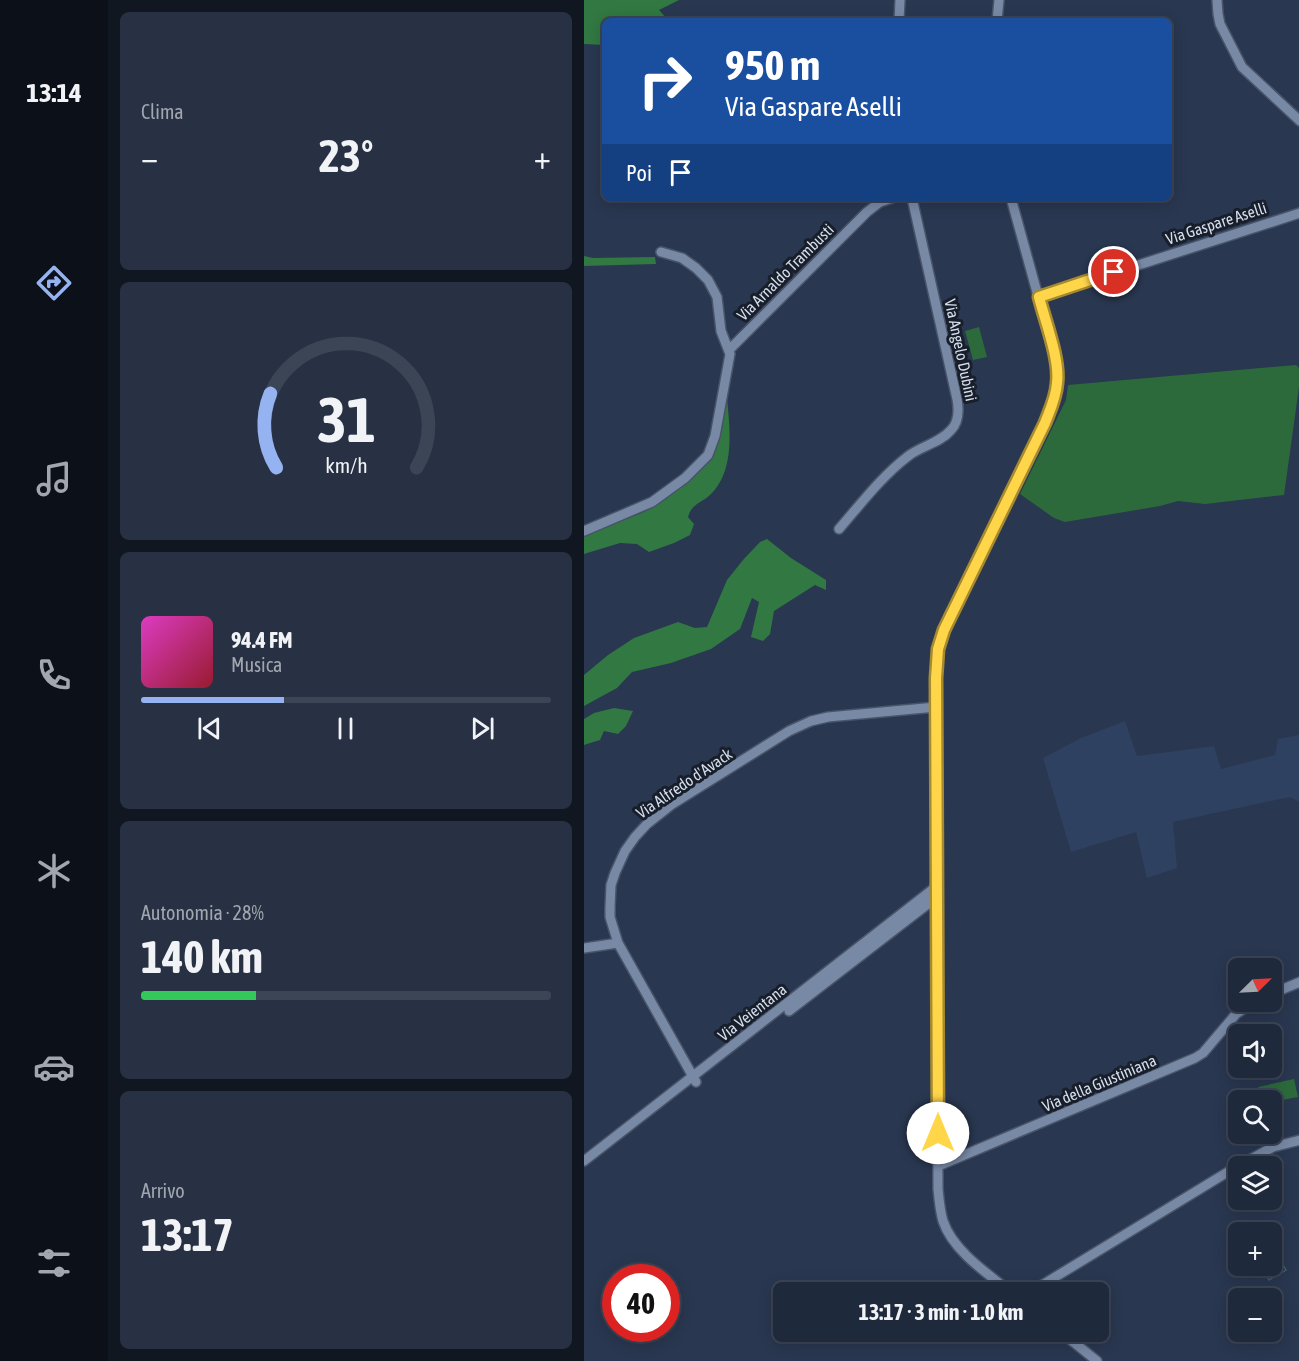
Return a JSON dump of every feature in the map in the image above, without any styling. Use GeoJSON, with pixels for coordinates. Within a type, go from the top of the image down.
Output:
{"type":"FeatureCollection","features":[{"type":"Feature","properties":{"kind":"street"},"geometry":{"type":"LineString","coordinates":[[899,18],[900,0]]}},
{"type":"Feature","properties":{"kind":"street"},"geometry":{"type":"LineString","coordinates":[[997,18],[999,0]]}},
{"type":"Feature","properties":{"kind":"street"},"geometry":{"type":"LineString","coordinates":[[1217,0],[1220,24],[1242,67],[1300,121]]}},
{"type":"Feature","properties":{"kind":"street","name":"Via Arnaldo Trambusti"},"geometry":{"type":"LineString","coordinates":[[729,350],[867,212],[883,201]]}},
{"type":"Feature","properties":{"kind":"street","name":"Via Angelo Dubini"},"geometry":{"type":"LineString","coordinates":[[839,529],[905,458],[946,435],[958,416],[957,399],[913,201]]}},
{"type":"Feature","properties":{"kind":"street"},"geometry":{"type":"LineString","coordinates":[[999,1282],[959,1247],[949,1234],[940,1209],[938,1189],[936,663],[942,636],[1045,423],[1055,395],[1058,378],[1039,297],[1012,201]]}},
{"type":"Feature","properties":{"kind":"street","name":"Via Gaspare Aselli"},"geometry":{"type":"LineString","coordinates":[[1039,297],[1300,213]]}},
{"type":"Feature","properties":{"kind":"street"},"geometry":{"type":"LineString","coordinates":[[584,531],[652,501],[689,474],[705,459],[715,436],[730,356],[721,331],[718,297],[703,274],[689,262],[661,252]]}},
{"type":"Feature","properties":{"kind":"street","name":"Via Alfredo d'Avack"},"geometry":{"type":"LineString","coordinates":[[694,1079],[618,943],[612,924],[611,885],[624,851],[647,824],[663,811],[790,731],[828,717],[936,707]]}},
{"type":"Feature","properties":{"kind":"street","name":"Via Veientana"},"geometry":{"type":"LineString","coordinates":[[584,1169],[937,886]]}},
{"type":"Feature","properties":{"kind":"street","name":"Via Veientana"},"geometry":{"type":"LineString","coordinates":[[584,1161],[937,897]]}},
{"type":"Feature","properties":{"kind":"street"},"geometry":{"type":"LineString","coordinates":[[584,948],[618,943]]}},
{"type":"Feature","properties":{"kind":"street"},"geometry":{"type":"LineString","coordinates":[[1282,989],[1300,982]]}},
{"type":"Feature","properties":{"kind":"street","name":"Via della Giustiniana"},"geometry":{"type":"LineString","coordinates":[[938,1166],[1195,1059],[1239,1012]]}},
{"type":"Feature","properties":{"kind":"street"},"geometry":{"type":"LineString","coordinates":[[1047,1282],[1258,1154],[1273,1147],[1300,1140]]}},
{"type":"Feature","properties":{"kind":"street"},"geometry":{"type":"LineString","coordinates":[[1073,1342],[1097,1361]]}},
{"type":"Feature","properties":{"kind":"shaded area"},"geometry":{"type":"Polygon","coordinates":[[[1125,721],[1137,756],[1214,746],[1221,769],[1275,755],[1278,739],[1299,735],[1299,802],[1290,797],[1173,822],[1177,868],[1147,878],[1136,832],[1071,852],[1043,758],[1081,738],[1125,721]]]}},
{"type":"Feature","properties":{"kind":"green space"},"geometry":{"type":"Polygon","coordinates":[[[584,0],[679,0],[659,10],[666,18],[602,18],[602,45],[584,44],[584,0]]]}},
{"type":"Feature","properties":{"kind":"green space"},"geometry":{"type":"Polygon","coordinates":[[[584,256],[593,258],[655,257],[656,264],[584,266],[584,256]]]}},
{"type":"Feature","properties":{"kind":"green space"},"geometry":{"type":"Polygon","coordinates":[[[979,327],[987,357],[973,360],[965,331],[979,327]]]}},
{"type":"Feature","properties":{"kind":"green space"},"geometry":{"type":"Polygon","coordinates":[[[1296,365],[1299,368],[1299,387],[1284,495],[1205,504],[1178,501],[1065,522],[1054,518],[1020,494],[1066,400],[1068,385],[1296,365]]]}},
{"type":"Feature","properties":{"kind":"green space"},"geometry":{"type":"Polygon","coordinates":[[[727,398],[730,436],[724,473],[711,494],[690,512],[688,517],[694,524],[690,535],[649,552],[637,544],[620,543],[584,554],[584,536],[644,512],[664,500],[701,468],[723,400],[727,398]]]}},
{"type":"Feature","properties":{"kind":"green space"},"geometry":{"type":"Polygon","coordinates":[[[767,539],[791,558],[826,580],[826,590],[815,585],[774,611],[770,634],[763,641],[751,637],[759,602],[752,598],[740,629],[711,649],[671,663],[632,672],[617,688],[584,706],[584,675],[608,655],[634,638],[678,622],[695,628],[707,627],[727,580],[760,542],[767,539]]]}},
{"type":"Feature","properties":{"kind":"green space"},"geometry":{"type":"Polygon","coordinates":[[[614,708],[633,711],[626,726],[618,734],[604,731],[600,740],[584,745],[584,719],[594,713],[614,708]]]}},
{"type":"Feature","properties":{"kind":"green space"},"geometry":{"type":"Polygon","coordinates":[[[1294,1079],[1298,1097],[1282,1100],[1282,1090],[1259,1090],[1258,1087],[1294,1079]]]}},
{"type":"Feature","properties":{"kind":"route"},"geometry":{"type":"LineString","coordinates":[[938,1133],[936,678],[938,649],[944,630],[1053,404],[1058,378],[1039,297],[1114,272]]}}]}
